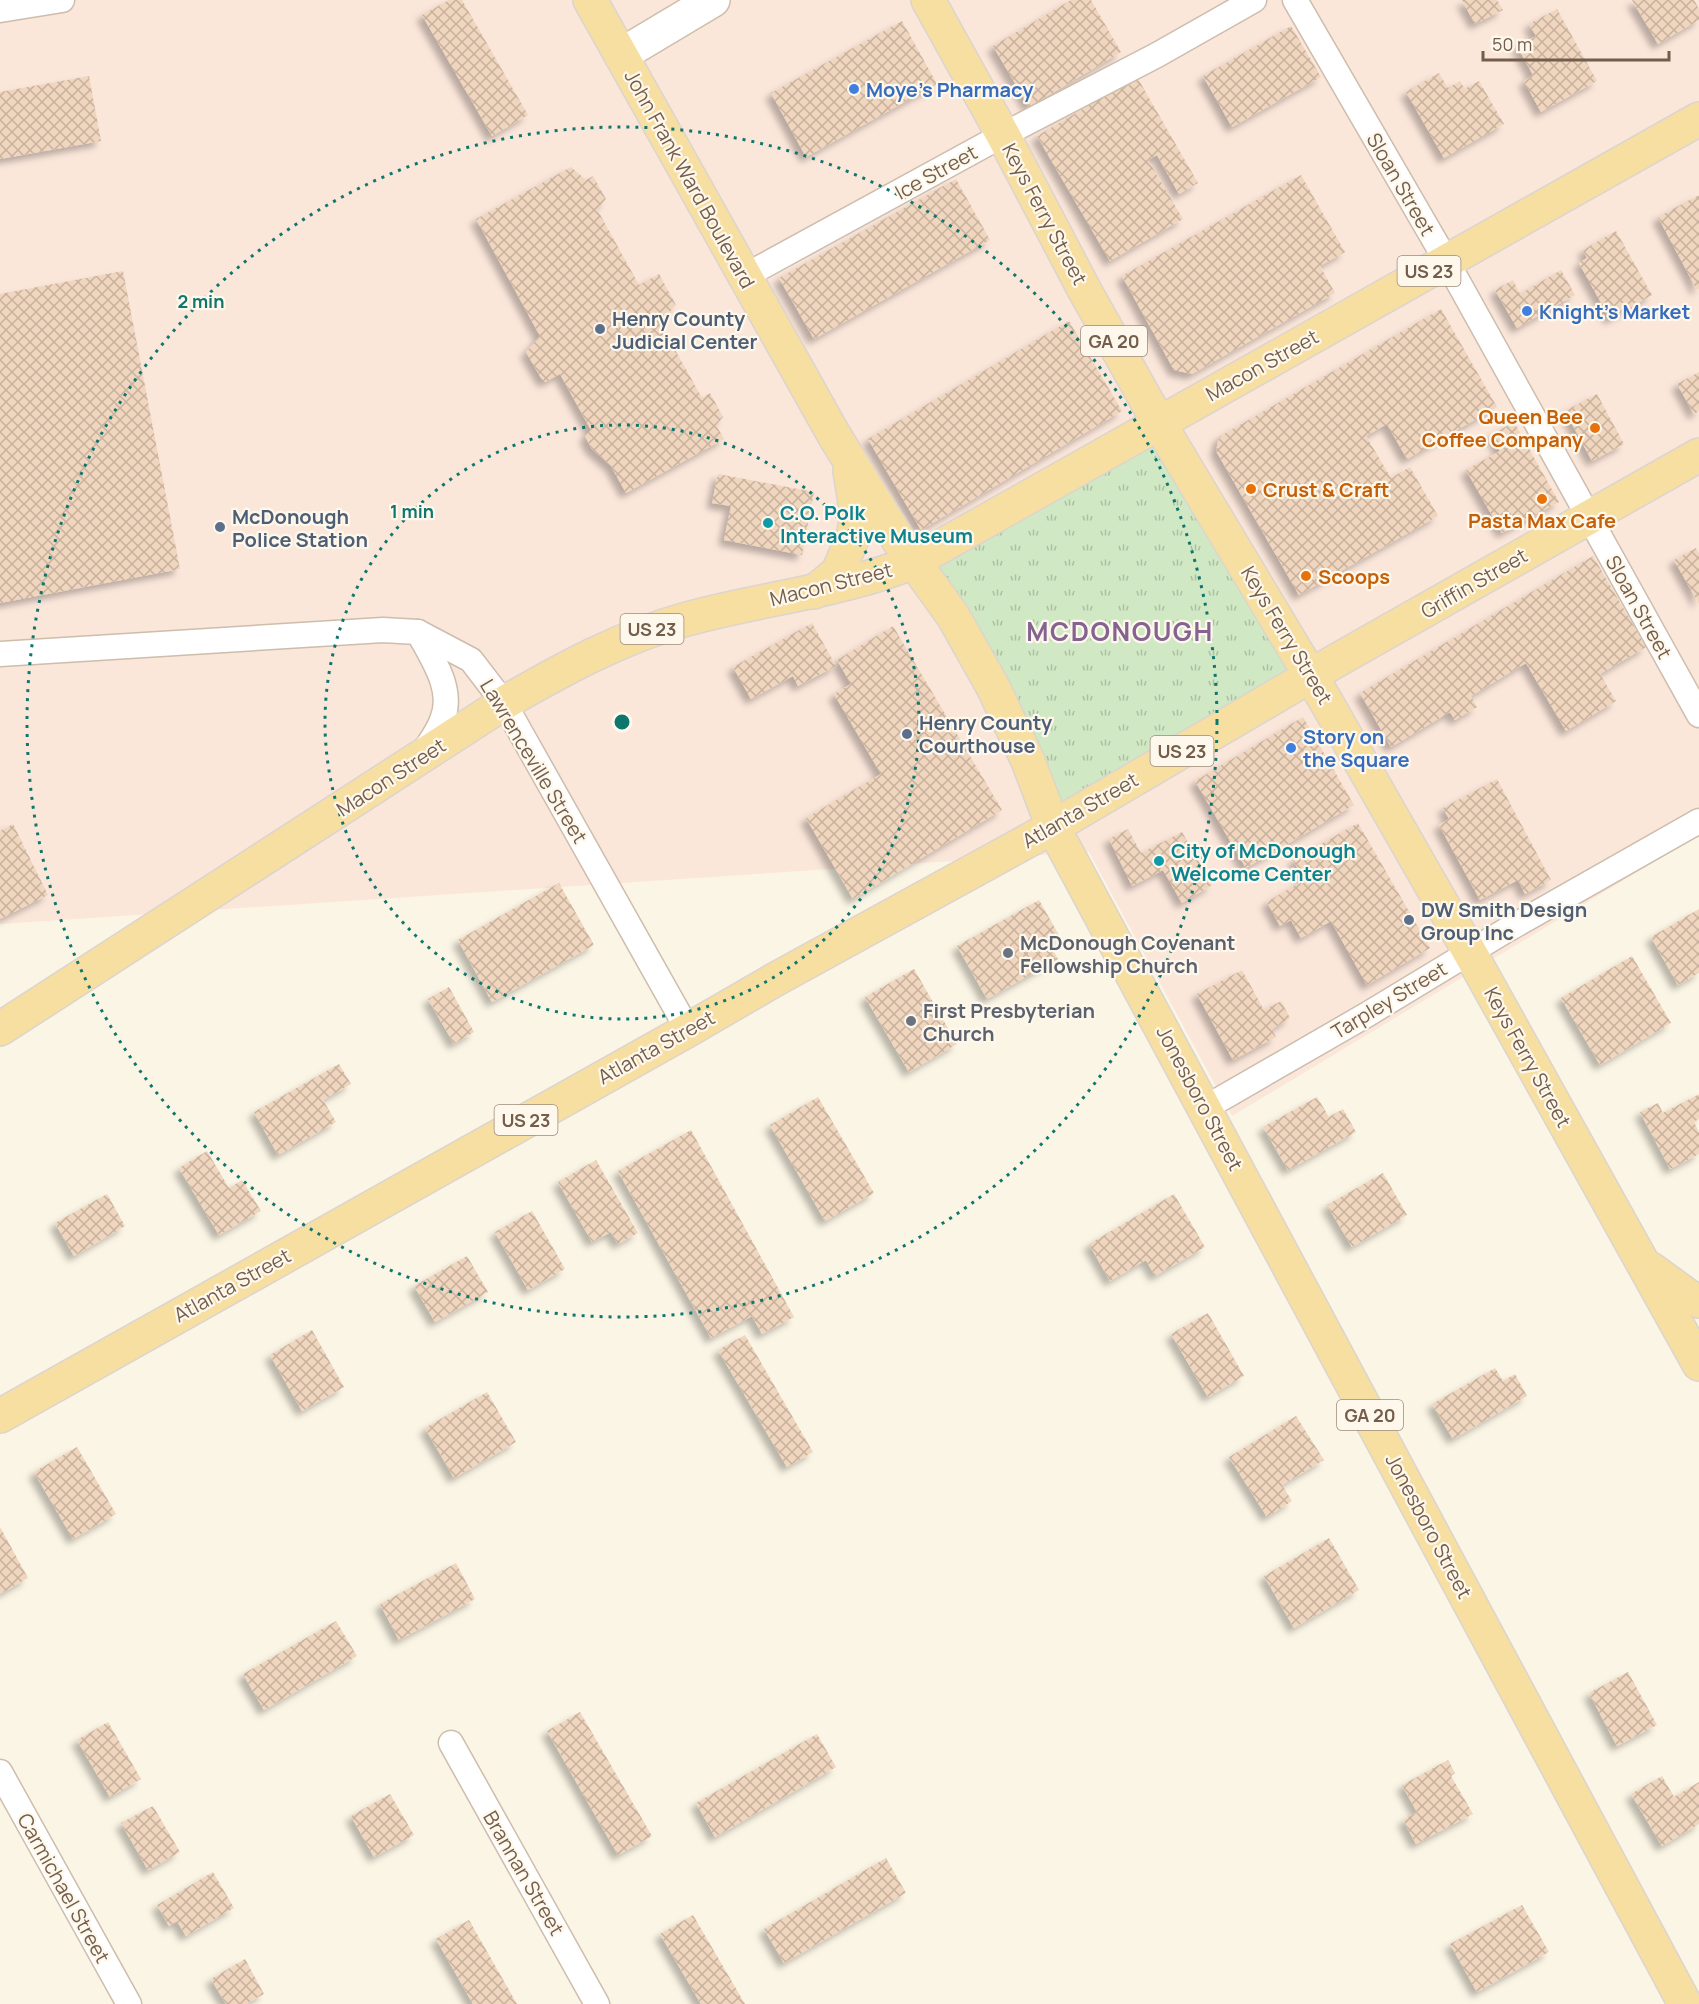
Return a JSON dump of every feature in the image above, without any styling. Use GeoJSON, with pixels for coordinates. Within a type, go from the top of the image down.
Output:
{"type":"FeatureCollection","features":[{"type":"Feature","properties":{"kind":"main road","name":"John Frank Ward Boulevard"},"geometry":{"type":"LineString","coordinates":[[590,0],[848,457],[913,562],[953,616],[993,687],[1028,761],[1053,827]]}},
{"type":"Feature","properties":{"kind":"main road"},"geometry":{"type":"LineString","coordinates":[[621,55],[713,0]]}},
{"type":"Feature","properties":{"kind":"main road","name":"Keys Ferry Street"},"geometry":{"type":"LineString","coordinates":[[928,0],[1159,423],[1311,676],[1469,951],[1699,1364]]}},
{"type":"Feature","properties":{"kind":"main road","name":"Macon Street"},"geometry":{"type":"LineString","coordinates":[[0,1029],[504,703],[574,663],[639,633],[722,610],[814,592],[890,571],[913,562],[1699,119]]}},
{"type":"Feature","properties":{"kind":"main road","name":"Griffin Street"},"geometry":{"type":"LineString","coordinates":[[1311,676],[1699,455]]}},
{"type":"Feature","properties":{"kind":"main road"},"geometry":{"type":"LineString","coordinates":[[814,592],[838,572],[853,537],[857,515],[848,457]]}},
{"type":"Feature","properties":{"kind":"main road","name":"Atlanta Street"},"geometry":{"type":"LineString","coordinates":[[0,1416],[776,979],[1053,827],[1311,676]]}},
{"type":"Feature","properties":{"kind":"main road","name":"Jonesboro Street"},"geometry":{"type":"LineString","coordinates":[[1053,827],[1205,1108],[1675,2001]]}},
{"type":"Feature","properties":{"kind":"main road"},"geometry":{"type":"LineString","coordinates":[[1642,1262],[1666,1281],[1699,1301]]}},
{"type":"Feature","properties":{"kind":"street"},"geometry":{"type":"LineString","coordinates":[[0,10],[62,0]]}},
{"type":"Feature","properties":{"kind":"street","name":"Ice Street"},"geometry":{"type":"LineString","coordinates":[[745,276],[1003,135],[1157,55],[1254,0]]}},
{"type":"Feature","properties":{"kind":"street","name":"Sloan Street"},"geometry":{"type":"LineString","coordinates":[[1295,0],[1447,262],[1699,715]]}},
{"type":"Feature","properties":{"kind":"street","name":"Lawrenceville Street"},"geometry":{"type":"LineString","coordinates":[[0,654],[383,630],[418,632],[471,660],[504,703],[688,1030]]}},
{"type":"Feature","properties":{"kind":"street"},"geometry":{"type":"LineString","coordinates":[[418,632],[440,674],[446,695],[443,719],[421,758]]}},
{"type":"Feature","properties":{"kind":"street","name":"Tarpley Street"},"geometry":{"type":"LineString","coordinates":[[1205,1108],[1368,1014],[1469,951],[1699,822]]}},
{"type":"Feature","properties":{"kind":"street","name":"Brannan Street"},"geometry":{"type":"LineString","coordinates":[[451,1743],[597,2004]]}},
{"type":"Feature","properties":{"kind":"street","name":"Carmichael Street"},"geometry":{"type":"LineString","coordinates":[[0,1772],[129,2004]]}},
{"type":"Feature","properties":{"kind":"shaded area"},"geometry":{"type":"Polygon","coordinates":[[[0,0],[1699,0],[1699,835],[1232,1116],[1089,852],[0,924],[0,0]]]}},
{"type":"Feature","properties":{"kind":"green space"},"geometry":{"type":"Polygon","coordinates":[[[1159,423],[1311,676],[1053,827],[913,562],[1159,423]]]}},
{"type":"Feature","properties":{"kind":"building"},"geometry":{"type":"Polygon","coordinates":[[[449,0],[462,0],[528,115],[492,136],[422,15],[449,0]]]}},
{"type":"Feature","properties":{"kind":"building"},"geometry":{"type":"Polygon","coordinates":[[[1071,0],[1091,0],[1121,52],[1029,107],[993,46],[1071,0]]]}},
{"type":"Feature","properties":{"kind":"building"},"geometry":{"type":"Polygon","coordinates":[[[1462,0],[1497,0],[1503,10],[1475,24],[1462,0]]]}},
{"type":"Feature","properties":{"kind":"building"},"geometry":{"type":"Polygon","coordinates":[[[1632,0],[1694,0],[1699,9],[1699,20],[1658,44],[1632,0]]]}},
{"type":"Feature","properties":{"kind":"building"},"geometry":{"type":"Polygon","coordinates":[[[1557,9],[1597,81],[1541,112],[1524,81],[1533,75],[1517,46],[1536,36],[1529,24],[1557,9]]]}},
{"type":"Feature","properties":{"kind":"building","name":"Moye's Pharmacy"},"geometry":{"type":"Polygon","coordinates":[[[902,21],[937,84],[806,157],[771,93],[902,21]]]}},
{"type":"Feature","properties":{"kind":"building"},"geometry":{"type":"Polygon","coordinates":[[[1291,26],[1321,77],[1232,127],[1203,76],[1291,26]]]}},
{"type":"Feature","properties":{"kind":"building"},"geometry":{"type":"Polygon","coordinates":[[[1439,73],[1448,88],[1460,81],[1465,89],[1479,81],[1504,124],[1444,158],[1406,92],[1439,73]]]}},
{"type":"Feature","properties":{"kind":"building"},"geometry":{"type":"Polygon","coordinates":[[[89,76],[101,141],[0,159],[0,92],[89,76]]]}},
{"type":"Feature","properties":{"kind":"building"},"geometry":{"type":"Polygon","coordinates":[[[1137,77],[1198,183],[1179,194],[1157,155],[1148,160],[1183,219],[1110,261],[1037,136],[1137,77]]]}},
{"type":"Feature","properties":{"kind":"building","name":"Henry County Judicial Center"},"geometry":{"type":"Polygon","coordinates":[[[571,167],[586,180],[593,176],[606,199],[597,209],[639,285],[659,274],[676,305],[660,323],[702,398],[710,393],[723,417],[716,425],[724,439],[626,493],[611,466],[591,448],[585,436],[591,430],[560,374],[545,382],[526,352],[540,336],[476,219],[571,167]]]}},
{"type":"Feature","properties":{"kind":"building"},"geometry":{"type":"Polygon","coordinates":[[[1301,175],[1345,252],[1320,266],[1335,293],[1192,374],[1174,370],[1122,276],[1301,175]]]}},
{"type":"Feature","properties":{"kind":"building"},"geometry":{"type":"Polygon","coordinates":[[[956,179],[990,240],[814,339],[779,278],[956,179]]]}},
{"type":"Feature","properties":{"kind":"building"},"geometry":{"type":"Polygon","coordinates":[[[1699,195],[1699,289],[1697,290],[1658,217],[1699,195]]]}},
{"type":"Feature","properties":{"kind":"building"},"geometry":{"type":"Polygon","coordinates":[[[1616,231],[1652,295],[1610,319],[1579,263],[1587,258],[1583,250],[1616,231]]]}},
{"type":"Feature","properties":{"kind":"building","name":"Knight's Market"},"geometry":{"type":"Polygon","coordinates":[[[1561,270],[1575,295],[1517,328],[1495,290],[1513,280],[1520,294],[1561,270]]]}},
{"type":"Feature","properties":{"kind":"building"},"geometry":{"type":"Polygon","coordinates":[[[123,271],[180,569],[0,603],[0,294],[123,271]]]}},
{"type":"Feature","properties":{"kind":"building"},"geometry":{"type":"Polygon","coordinates":[[[1441,309],[1497,407],[1407,459],[1387,424],[1366,436],[1391,478],[1410,467],[1438,516],[1299,595],[1216,451],[1219,437],[1441,309]]]}},
{"type":"Feature","properties":{"kind":"building"},"geometry":{"type":"Polygon","coordinates":[[[1069,321],[1122,411],[921,530],[868,439],[1069,321]]]}},
{"type":"Feature","properties":{"kind":"building"},"geometry":{"type":"Polygon","coordinates":[[[1699,372],[1699,411],[1694,414],[1677,384],[1699,372]]]}},
{"type":"Feature","properties":{"kind":"building","name":"Queen Bee Coffee Company"},"geometry":{"type":"Polygon","coordinates":[[[1597,394],[1624,444],[1592,461],[1565,411],[1597,394]]]}},
{"type":"Feature","properties":{"kind":"building"},"geometry":{"type":"Polygon","coordinates":[[[1514,422],[1559,502],[1502,533],[1466,470],[1500,451],[1491,435],[1514,422]]]}},
{"type":"Feature","properties":{"kind":"building","name":"C.O. Polk Interactive Museum"},"geometry":{"type":"Polygon","coordinates":[[[718,474],[814,492],[802,555],[724,540],[731,506],[712,503],[718,474]]]}},
{"type":"Feature","properties":{"kind":"building"},"geometry":{"type":"Polygon","coordinates":[[[1696,548],[1699,553],[1699,604],[1674,560],[1696,548]]]}},
{"type":"Feature","properties":{"kind":"building"},"geometry":{"type":"Polygon","coordinates":[[[1593,556],[1646,647],[1600,674],[1616,701],[1566,731],[1526,663],[1471,696],[1477,707],[1455,720],[1450,712],[1391,747],[1360,693],[1593,556]]]}},
{"type":"Feature","properties":{"kind":"building"},"geometry":{"type":"Polygon","coordinates":[[[812,623],[836,666],[798,686],[793,676],[751,699],[733,667],[812,623]]]}},
{"type":"Feature","properties":{"kind":"building","name":"Henry County Courthouse"},"geometry":{"type":"Polygon","coordinates":[[[893,626],[1002,810],[853,899],[806,818],[881,774],[834,694],[851,684],[837,660],[893,626]]]}},
{"type":"Feature","properties":{"kind":"building"},"geometry":{"type":"Polygon","coordinates":[[[1303,717],[1354,805],[1246,868],[1195,781],[1303,717]]]}},
{"type":"Feature","properties":{"kind":"building"},"geometry":{"type":"Polygon","coordinates":[[[1497,779],[1551,880],[1525,894],[1518,880],[1480,900],[1439,825],[1449,819],[1443,808],[1497,779]]]}},
{"type":"Feature","properties":{"kind":"building"},"geometry":{"type":"Polygon","coordinates":[[[1358,823],[1430,948],[1367,985],[1331,921],[1301,938],[1291,920],[1280,926],[1267,902],[1304,880],[1293,860],[1358,823]]]}},
{"type":"Feature","properties":{"kind":"building"},"geometry":{"type":"Polygon","coordinates":[[[13,824],[48,895],[0,919],[0,831],[13,824]]]}},
{"type":"Feature","properties":{"kind":"building","name":"City of McDonough Welcome Center"},"geometry":{"type":"Polygon","coordinates":[[[1128,829],[1141,853],[1182,832],[1212,885],[1182,903],[1163,870],[1132,886],[1109,839],[1128,829]]]}},
{"type":"Feature","properties":{"kind":"building"},"geometry":{"type":"Polygon","coordinates":[[[559,883],[594,945],[492,1002],[458,940],[559,883]]]}},
{"type":"Feature","properties":{"kind":"building","name":"McDonough Covenant Fellowship Church"},"geometry":{"type":"Polygon","coordinates":[[[1039,900],[1060,937],[1049,943],[1058,959],[987,999],[957,946],[1039,900]]]}},
{"type":"Feature","properties":{"kind":"building"},"geometry":{"type":"Polygon","coordinates":[[[1699,909],[1699,973],[1678,985],[1651,937],[1699,909]]]}},
{"type":"Feature","properties":{"kind":"building"},"geometry":{"type":"Polygon","coordinates":[[[1632,956],[1671,1023],[1600,1065],[1561,998],[1632,956]]]}},
{"type":"Feature","properties":{"kind":"building","name":"First Presbyterian Church"},"geometry":{"type":"Polygon","coordinates":[[[914,969],[957,1044],[909,1072],[865,997],[914,969]]]}},
{"type":"Feature","properties":{"kind":"building"},"geometry":{"type":"Polygon","coordinates":[[[1242,970],[1264,1010],[1281,1001],[1290,1018],[1272,1029],[1276,1037],[1233,1060],[1197,994],[1242,970]]]}},
{"type":"Feature","properties":{"kind":"building"},"geometry":{"type":"Polygon","coordinates":[[[449,987],[474,1032],[454,1044],[428,999],[449,987]]]}},
{"type":"Feature","properties":{"kind":"building"},"geometry":{"type":"Polygon","coordinates":[[[339,1064],[351,1084],[323,1100],[336,1122],[278,1155],[254,1112],[339,1064]]]}},
{"type":"Feature","properties":{"kind":"building"},"geometry":{"type":"Polygon","coordinates":[[[1699,1094],[1699,1119],[1694,1122],[1699,1132],[1699,1154],[1670,1169],[1640,1112],[1658,1103],[1663,1113],[1699,1094]]]}},
{"type":"Feature","properties":{"kind":"building"},"geometry":{"type":"Polygon","coordinates":[[[818,1097],[874,1193],[825,1221],[770,1125],[818,1097]]]}},
{"type":"Feature","properties":{"kind":"building"},"geometry":{"type":"Polygon","coordinates":[[[1317,1097],[1329,1117],[1343,1109],[1356,1132],[1288,1170],[1263,1127],[1317,1097]]]}},
{"type":"Feature","properties":{"kind":"building"},"geometry":{"type":"Polygon","coordinates":[[[691,1130],[794,1317],[762,1334],[752,1316],[711,1338],[618,1171],[691,1130]]]}},
{"type":"Feature","properties":{"kind":"building"},"geometry":{"type":"Polygon","coordinates":[[[207,1151],[229,1188],[242,1180],[261,1211],[219,1235],[179,1168],[207,1151]]]}},
{"type":"Feature","properties":{"kind":"building"},"geometry":{"type":"Polygon","coordinates":[[[596,1160],[638,1233],[618,1244],[611,1232],[592,1242],[558,1182],[596,1160]]]}},
{"type":"Feature","properties":{"kind":"building"},"geometry":{"type":"Polygon","coordinates":[[[1383,1173],[1407,1215],[1352,1247],[1327,1205],[1383,1173]]]}},
{"type":"Feature","properties":{"kind":"building"},"geometry":{"type":"Polygon","coordinates":[[[107,1194],[125,1226],[74,1256],[55,1223],[107,1194]]]}},
{"type":"Feature","properties":{"kind":"building"},"geometry":{"type":"Polygon","coordinates":[[[1174,1194],[1205,1247],[1155,1276],[1146,1260],[1110,1281],[1089,1244],[1174,1194]]]}},
{"type":"Feature","properties":{"kind":"building"},"geometry":{"type":"Polygon","coordinates":[[[532,1211],[565,1269],[528,1290],[495,1232],[532,1211]]]}},
{"type":"Feature","properties":{"kind":"building"},"geometry":{"type":"Polygon","coordinates":[[[467,1256],[488,1292],[435,1322],[414,1286],[467,1256]]]}},
{"type":"Feature","properties":{"kind":"building"},"geometry":{"type":"Polygon","coordinates":[[[1208,1313],[1244,1376],[1208,1397],[1171,1334],[1208,1313]]]}},
{"type":"Feature","properties":{"kind":"building"},"geometry":{"type":"Polygon","coordinates":[[[312,1330],[344,1387],[302,1411],[270,1355],[312,1330]]]}},
{"type":"Feature","properties":{"kind":"building"},"geometry":{"type":"Polygon","coordinates":[[[745,1335],[813,1452],[787,1467],[718,1350],[745,1335]]]}},
{"type":"Feature","properties":{"kind":"building"},"geometry":{"type":"Polygon","coordinates":[[[1495,1368],[1503,1381],[1515,1374],[1527,1396],[1453,1439],[1432,1404],[1495,1368]]]}},
{"type":"Feature","properties":{"kind":"building"},"geometry":{"type":"Polygon","coordinates":[[[487,1392],[516,1442],[454,1478],[425,1428],[487,1392]]]}},
{"type":"Feature","properties":{"kind":"building"},"geometry":{"type":"Polygon","coordinates":[[[1296,1416],[1324,1460],[1282,1485],[1292,1501],[1267,1517],[1229,1457],[1296,1416]]]}},
{"type":"Feature","properties":{"kind":"building"},"geometry":{"type":"Polygon","coordinates":[[[77,1447],[116,1514],[73,1539],[34,1472],[77,1447]]]}},
{"type":"Feature","properties":{"kind":"building"},"geometry":{"type":"Polygon","coordinates":[[[0,1527],[28,1578],[0,1594],[0,1527]]]}},
{"type":"Feature","properties":{"kind":"building"},"geometry":{"type":"Polygon","coordinates":[[[1329,1538],[1359,1590],[1294,1628],[1264,1576],[1329,1538]]]}},
{"type":"Feature","properties":{"kind":"building"},"geometry":{"type":"Polygon","coordinates":[[[456,1563],[475,1599],[399,1640],[380,1604],[456,1563]]]}},
{"type":"Feature","properties":{"kind":"building"},"geometry":{"type":"Polygon","coordinates":[[[336,1621],[357,1656],[264,1710],[243,1674],[336,1621]]]}},
{"type":"Feature","properties":{"kind":"building"},"geometry":{"type":"Polygon","coordinates":[[[1628,1672],[1657,1725],[1617,1746],[1589,1693],[1628,1672]]]}},
{"type":"Feature","properties":{"kind":"building"},"geometry":{"type":"Polygon","coordinates":[[[580,1712],[652,1836],[618,1855],[547,1731],[580,1712]]]}},
{"type":"Feature","properties":{"kind":"building"},"geometry":{"type":"Polygon","coordinates":[[[108,1722],[141,1779],[110,1797],[77,1740],[108,1722]]]}},
{"type":"Feature","properties":{"kind":"building"},"geometry":{"type":"Polygon","coordinates":[[[817,1734],[836,1767],[715,1837],[696,1803],[817,1734]]]}},
{"type":"Feature","properties":{"kind":"building"},"geometry":{"type":"Polygon","coordinates":[[[1448,1760],[1455,1773],[1451,1776],[1473,1814],[1416,1844],[1403,1820],[1417,1812],[1402,1785],[1448,1760]]]}},
{"type":"Feature","properties":{"kind":"building"},"geometry":{"type":"Polygon","coordinates":[[[1662,1776],[1674,1797],[1699,1782],[1699,1824],[1662,1846],[1631,1794],[1662,1776]]]}},
{"type":"Feature","properties":{"kind":"building"},"geometry":{"type":"Polygon","coordinates":[[[390,1794],[414,1835],[374,1857],[351,1816],[390,1794]]]}},
{"type":"Feature","properties":{"kind":"building"},"geometry":{"type":"Polygon","coordinates":[[[153,1806],[180,1852],[148,1870],[121,1823],[153,1806]]]}},
{"type":"Feature","properties":{"kind":"building"},"geometry":{"type":"Polygon","coordinates":[[[886,1858],[906,1893],[784,1963],[764,1929],[886,1858]]]}},
{"type":"Feature","properties":{"kind":"building"},"geometry":{"type":"Polygon","coordinates":[[[213,1872],[234,1908],[186,1936],[177,1921],[169,1926],[157,1905],[213,1872]]]}},
{"type":"Feature","properties":{"kind":"building"},"geometry":{"type":"Polygon","coordinates":[[[1522,1905],[1549,1952],[1477,1992],[1450,1944],[1522,1905]]]}},
{"type":"Feature","properties":{"kind":"building"},"geometry":{"type":"Polygon","coordinates":[[[693,1915],[745,2004],[701,2004],[660,1934],[693,1915]]]}},
{"type":"Feature","properties":{"kind":"building"},"geometry":{"type":"Polygon","coordinates":[[[469,1920],[517,2004],[473,2004],[436,1939],[469,1920]]]}},
{"type":"Feature","properties":{"kind":"building"},"geometry":{"type":"Polygon","coordinates":[[[245,1959],[264,1994],[246,2004],[226,2004],[211,1979],[245,1959]]]}},
{"type":"Feature","properties":{"kind":"place","name":"Moye's Pharmacy"},"geometry":{"type":"Point","coordinates":[854,89]}},
{"type":"Feature","properties":{"kind":"place","name":"Knight's Market"},"geometry":{"type":"Point","coordinates":[1527,311]}},
{"type":"Feature","properties":{"kind":"place","name":"Henry County Judicial Center"},"geometry":{"type":"Point","coordinates":[600,329]}},
{"type":"Feature","properties":{"kind":"place","name":"Queen Bee Coffee Company"},"geometry":{"type":"Point","coordinates":[1595,428]}},
{"type":"Feature","properties":{"kind":"place","name":"Crust & Craft"},"geometry":{"type":"Point","coordinates":[1251,489]}},
{"type":"Feature","properties":{"kind":"place","name":"Pasta Max Cafe"},"geometry":{"type":"Point","coordinates":[1542,499]}},
{"type":"Feature","properties":{"kind":"place","name":"C.O. Polk Interactive Museum"},"geometry":{"type":"Point","coordinates":[768,523]}},
{"type":"Feature","properties":{"kind":"place","name":"McDonough Police Station"},"geometry":{"type":"Point","coordinates":[220,527]}},
{"type":"Feature","properties":{"kind":"place","name":"Scoops"},"geometry":{"type":"Point","coordinates":[1306,576]}},
{"type":"Feature","properties":{"kind":"place","name":"Henry County Courthouse"},"geometry":{"type":"Point","coordinates":[907,734]}},
{"type":"Feature","properties":{"kind":"place","name":"Story on the Square"},"geometry":{"type":"Point","coordinates":[1291,748]}},
{"type":"Feature","properties":{"kind":"place","name":"City of McDonough Welcome Center"},"geometry":{"type":"Point","coordinates":[1159,861]}},
{"type":"Feature","properties":{"kind":"place","name":"DW Smith Design Group Inc"},"geometry":{"type":"Point","coordinates":[1409,920]}},
{"type":"Feature","properties":{"kind":"place","name":"McDonough Covenant Fellowship Church"},"geometry":{"type":"Point","coordinates":[1008,953]}},
{"type":"Feature","properties":{"kind":"place","name":"First Presbyterian Church"},"geometry":{"type":"Point","coordinates":[911,1021]}},
{"type":"Feature","properties":{"kind":"district","name":"MCDONOUGH"},"geometry":{"type":"Point","coordinates":[1120,631]}}]}
